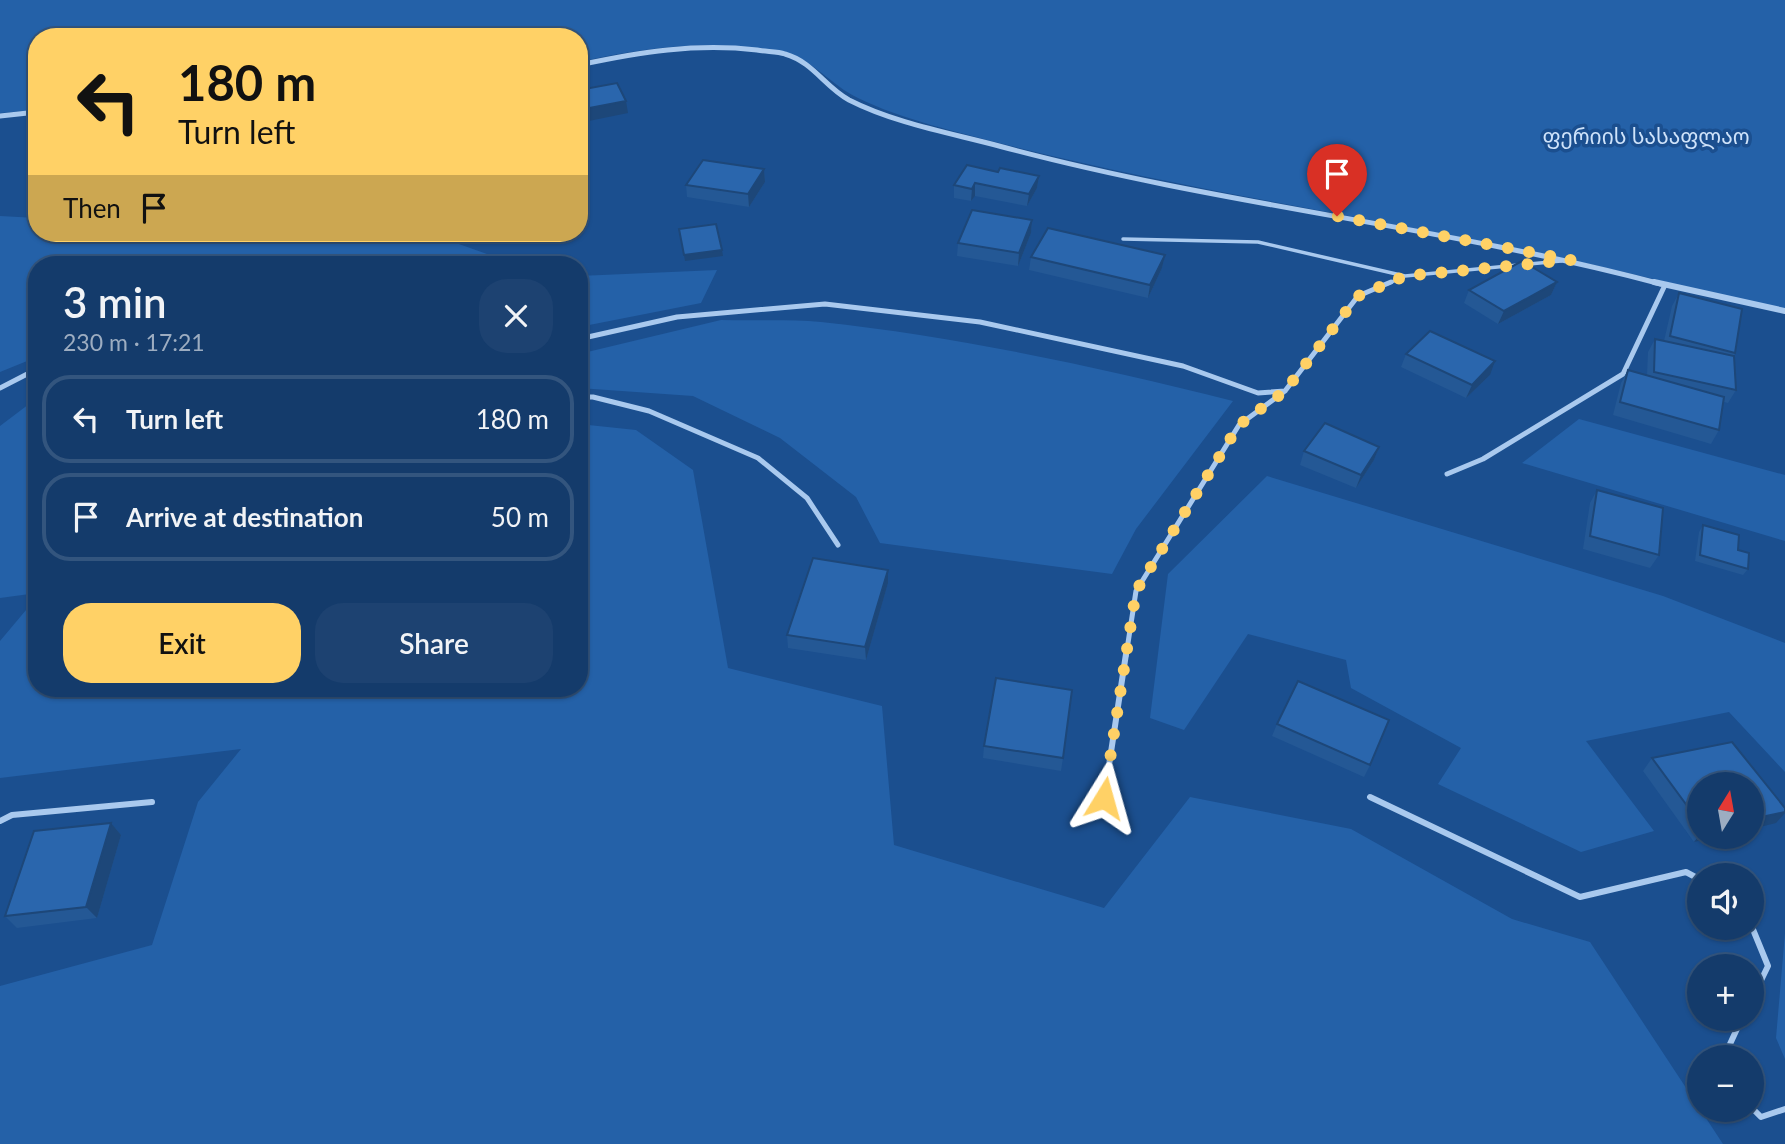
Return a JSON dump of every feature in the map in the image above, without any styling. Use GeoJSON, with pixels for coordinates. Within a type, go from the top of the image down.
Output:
{"type":"FeatureCollection","features":[{"type":"Feature","properties":{"kind":"street"},"geometry":{"type":"LineString","coordinates":[[588,63],[673,48],[729,47],[786,54],[812,67],[845,98],[873,111],[1002,148],[1154,182],[1571,260],[1665,285],[1785,311]]}},
{"type":"Feature","properties":{"kind":"street"},"geometry":{"type":"LineString","coordinates":[[0,116],[28,114]]}},
{"type":"Feature","properties":{"kind":"lane"},"geometry":{"type":"LineString","coordinates":[[1124,239],[1258,242],[1405,276]]}},
{"type":"Feature","properties":{"kind":"lane"},"geometry":{"type":"LineString","coordinates":[[1104,798],[1136,591],[1239,425],[1285,391],[1358,296],[1405,276],[1571,260]]}},
{"type":"Feature","properties":{"kind":"lane"},"geometry":{"type":"LineString","coordinates":[[1447,474],[1483,459],[1623,374],[1665,285]]}},
{"type":"Feature","properties":{"kind":"lane"},"geometry":{"type":"LineString","coordinates":[[588,337],[677,317],[825,304],[980,323],[1183,366],[1258,393],[1285,391]]}},
{"type":"Feature","properties":{"kind":"lane"},"geometry":{"type":"LineString","coordinates":[[0,388],[28,374]]}},
{"type":"Feature","properties":{"kind":"lane"},"geometry":{"type":"LineString","coordinates":[[588,397],[649,411],[758,458],[807,499],[838,545]]}},
{"type":"Feature","properties":{"kind":"lane"},"geometry":{"type":"LineString","coordinates":[[1370,797],[1580,897],[1687,873]]}},
{"type":"Feature","properties":{"kind":"lane"},"geometry":{"type":"LineString","coordinates":[[0,821],[12,815],[152,802]]}},
{"type":"Feature","properties":{"kind":"lane"},"geometry":{"type":"LineString","coordinates":[[1764,956],[1768,966],[1764,974]]}},
{"type":"Feature","properties":{"kind":"lane"},"geometry":{"type":"LineString","coordinates":[[1764,1116],[1785,1109]]}},
{"type":"Feature","properties":{"kind":"green space","name":"ფერიის სასაფლაო"},"geometry":{"type":"Polygon","coordinates":[[[0,0],[1785,0],[1785,311],[1572,260],[1148,177],[1007,145],[931,125],[875,106],[849,93],[804,61],[784,53],[758,48],[707,45],[630,52],[588,60],[588,28],[28,28],[28,111],[0,113],[0,0]]]}},
{"type":"Feature","properties":{"kind":"green space"},"geometry":{"type":"Polygon","coordinates":[[[0,216],[28,218],[28,242],[453,242],[493,256],[28,256],[28,361],[0,372],[0,216]]]}},
{"type":"Feature","properties":{"kind":"green space"},"geometry":{"type":"Polygon","coordinates":[[[717,270],[701,303],[588,325],[588,276],[717,270]]]}},
{"type":"Feature","properties":{"kind":"green space"},"geometry":{"type":"Polygon","coordinates":[[[721,320],[821,322],[977,345],[1131,376],[1233,401],[1136,529],[1112,574],[880,543],[856,497],[780,438],[693,396],[588,389],[588,352],[721,320]]]}},
{"type":"Feature","properties":{"kind":"green space"},"geometry":{"type":"Polygon","coordinates":[[[28,405],[28,594],[0,598],[0,426],[28,405]]]}},
{"type":"Feature","properties":{"kind":"green space"},"geometry":{"type":"Polygon","coordinates":[[[1579,419],[1785,475],[1785,541],[1522,463],[1579,419]]]}},
{"type":"Feature","properties":{"kind":"green space"},"geometry":{"type":"Polygon","coordinates":[[[588,425],[636,430],[693,470],[728,668],[882,706],[894,845],[1104,908],[1190,797],[1351,829],[1512,919],[1590,942],[1687,1089],[1687,1122],[1709,1122],[1723,1144],[0,1144],[0,986],[152,945],[198,802],[241,749],[0,778],[0,641],[28,608],[28,697],[588,697],[588,425]]]}},
{"type":"Feature","properties":{"kind":"green space"},"geometry":{"type":"Polygon","coordinates":[[[1267,476],[1663,596],[1785,643],[1785,772],[1729,712],[1586,741],[1654,831],[1581,852],[1438,784],[1461,748],[1351,688],[1346,660],[1248,634],[1184,730],[1150,718],[1168,574],[1267,476]]]}},
{"type":"Feature","properties":{"kind":"green space"},"geometry":{"type":"Polygon","coordinates":[[[1785,933],[1785,1059],[1776,1038],[1785,933]]]}},
{"type":"Feature","properties":{"kind":"building"},"geometry":{"type":"Polygon","coordinates":[[[617,83],[626,101],[588,108],[588,88],[617,83]]]}},
{"type":"Feature","properties":{"kind":"building"},"geometry":{"type":"Polygon","coordinates":[[[703,160],[764,169],[748,194],[686,185],[703,160]]]}},
{"type":"Feature","properties":{"kind":"building"},"geometry":{"type":"Polygon","coordinates":[[[967,165],[998,172],[1000,168],[1039,176],[1029,194],[975,183],[972,189],[954,185],[967,165]]]}},
{"type":"Feature","properties":{"kind":"building"},"geometry":{"type":"Polygon","coordinates":[[[972,210],[1032,220],[1019,253],[958,243],[972,210]]]}},
{"type":"Feature","properties":{"kind":"building"},"geometry":{"type":"Polygon","coordinates":[[[716,224],[722,250],[684,255],[679,229],[716,224]]]}},
{"type":"Feature","properties":{"kind":"building"},"geometry":{"type":"Polygon","coordinates":[[[1048,228],[1165,255],[1150,285],[1031,257],[1048,228]]]}},
{"type":"Feature","properties":{"kind":"building"},"geometry":{"type":"Polygon","coordinates":[[[1522,261],[1557,282],[1504,311],[1469,290],[1522,261]]]}},
{"type":"Feature","properties":{"kind":"building"},"geometry":{"type":"Polygon","coordinates":[[[1679,293],[1742,309],[1735,353],[1670,336],[1679,293]]]}},
{"type":"Feature","properties":{"kind":"building"},"geometry":{"type":"Polygon","coordinates":[[[1430,331],[1495,361],[1472,385],[1406,354],[1430,331]]]}},
{"type":"Feature","properties":{"kind":"building"},"geometry":{"type":"Polygon","coordinates":[[[1655,339],[1734,356],[1736,390],[1654,372],[1655,339]]]}},
{"type":"Feature","properties":{"kind":"building"},"geometry":{"type":"Polygon","coordinates":[[[1628,370],[1724,397],[1719,430],[1620,402],[1628,370]]]}},
{"type":"Feature","properties":{"kind":"building"},"geometry":{"type":"Polygon","coordinates":[[[1325,423],[1379,447],[1361,475],[1304,451],[1325,423]]]}},
{"type":"Feature","properties":{"kind":"building"},"geometry":{"type":"Polygon","coordinates":[[[1597,490],[1663,508],[1659,555],[1590,536],[1597,490]]]}},
{"type":"Feature","properties":{"kind":"building"},"geometry":{"type":"Polygon","coordinates":[[[1703,525],[1739,535],[1738,550],[1749,553],[1748,569],[1700,555],[1703,525]]]}},
{"type":"Feature","properties":{"kind":"building"},"geometry":{"type":"Polygon","coordinates":[[[813,558],[888,570],[865,647],[787,635],[813,558]]]}},
{"type":"Feature","properties":{"kind":"building"},"geometry":{"type":"Polygon","coordinates":[[[996,678],[1072,690],[1063,758],[984,746],[996,678]]]}},
{"type":"Feature","properties":{"kind":"building"},"geometry":{"type":"Polygon","coordinates":[[[1298,681],[1389,720],[1370,765],[1277,724],[1298,681]]]}},
{"type":"Feature","properties":{"kind":"building"},"geometry":{"type":"Polygon","coordinates":[[[1732,742],[1756,772],[1687,772],[1687,806],[1652,758],[1732,742]]]}},
{"type":"Feature","properties":{"kind":"building"},"geometry":{"type":"Polygon","coordinates":[[[1764,782],[1785,808],[1785,812],[1764,816],[1764,782]]]}},
{"type":"Feature","properties":{"kind":"building"},"geometry":{"type":"Polygon","coordinates":[[[111,823],[86,907],[5,916],[34,831],[111,823]]]}},
{"type":"Feature","properties":{"kind":"route"},"geometry":{"type":"LineString","coordinates":[[1104,798],[1136,591],[1239,425],[1285,391],[1358,296],[1405,276],[1571,260],[1337,216]]}}]}
